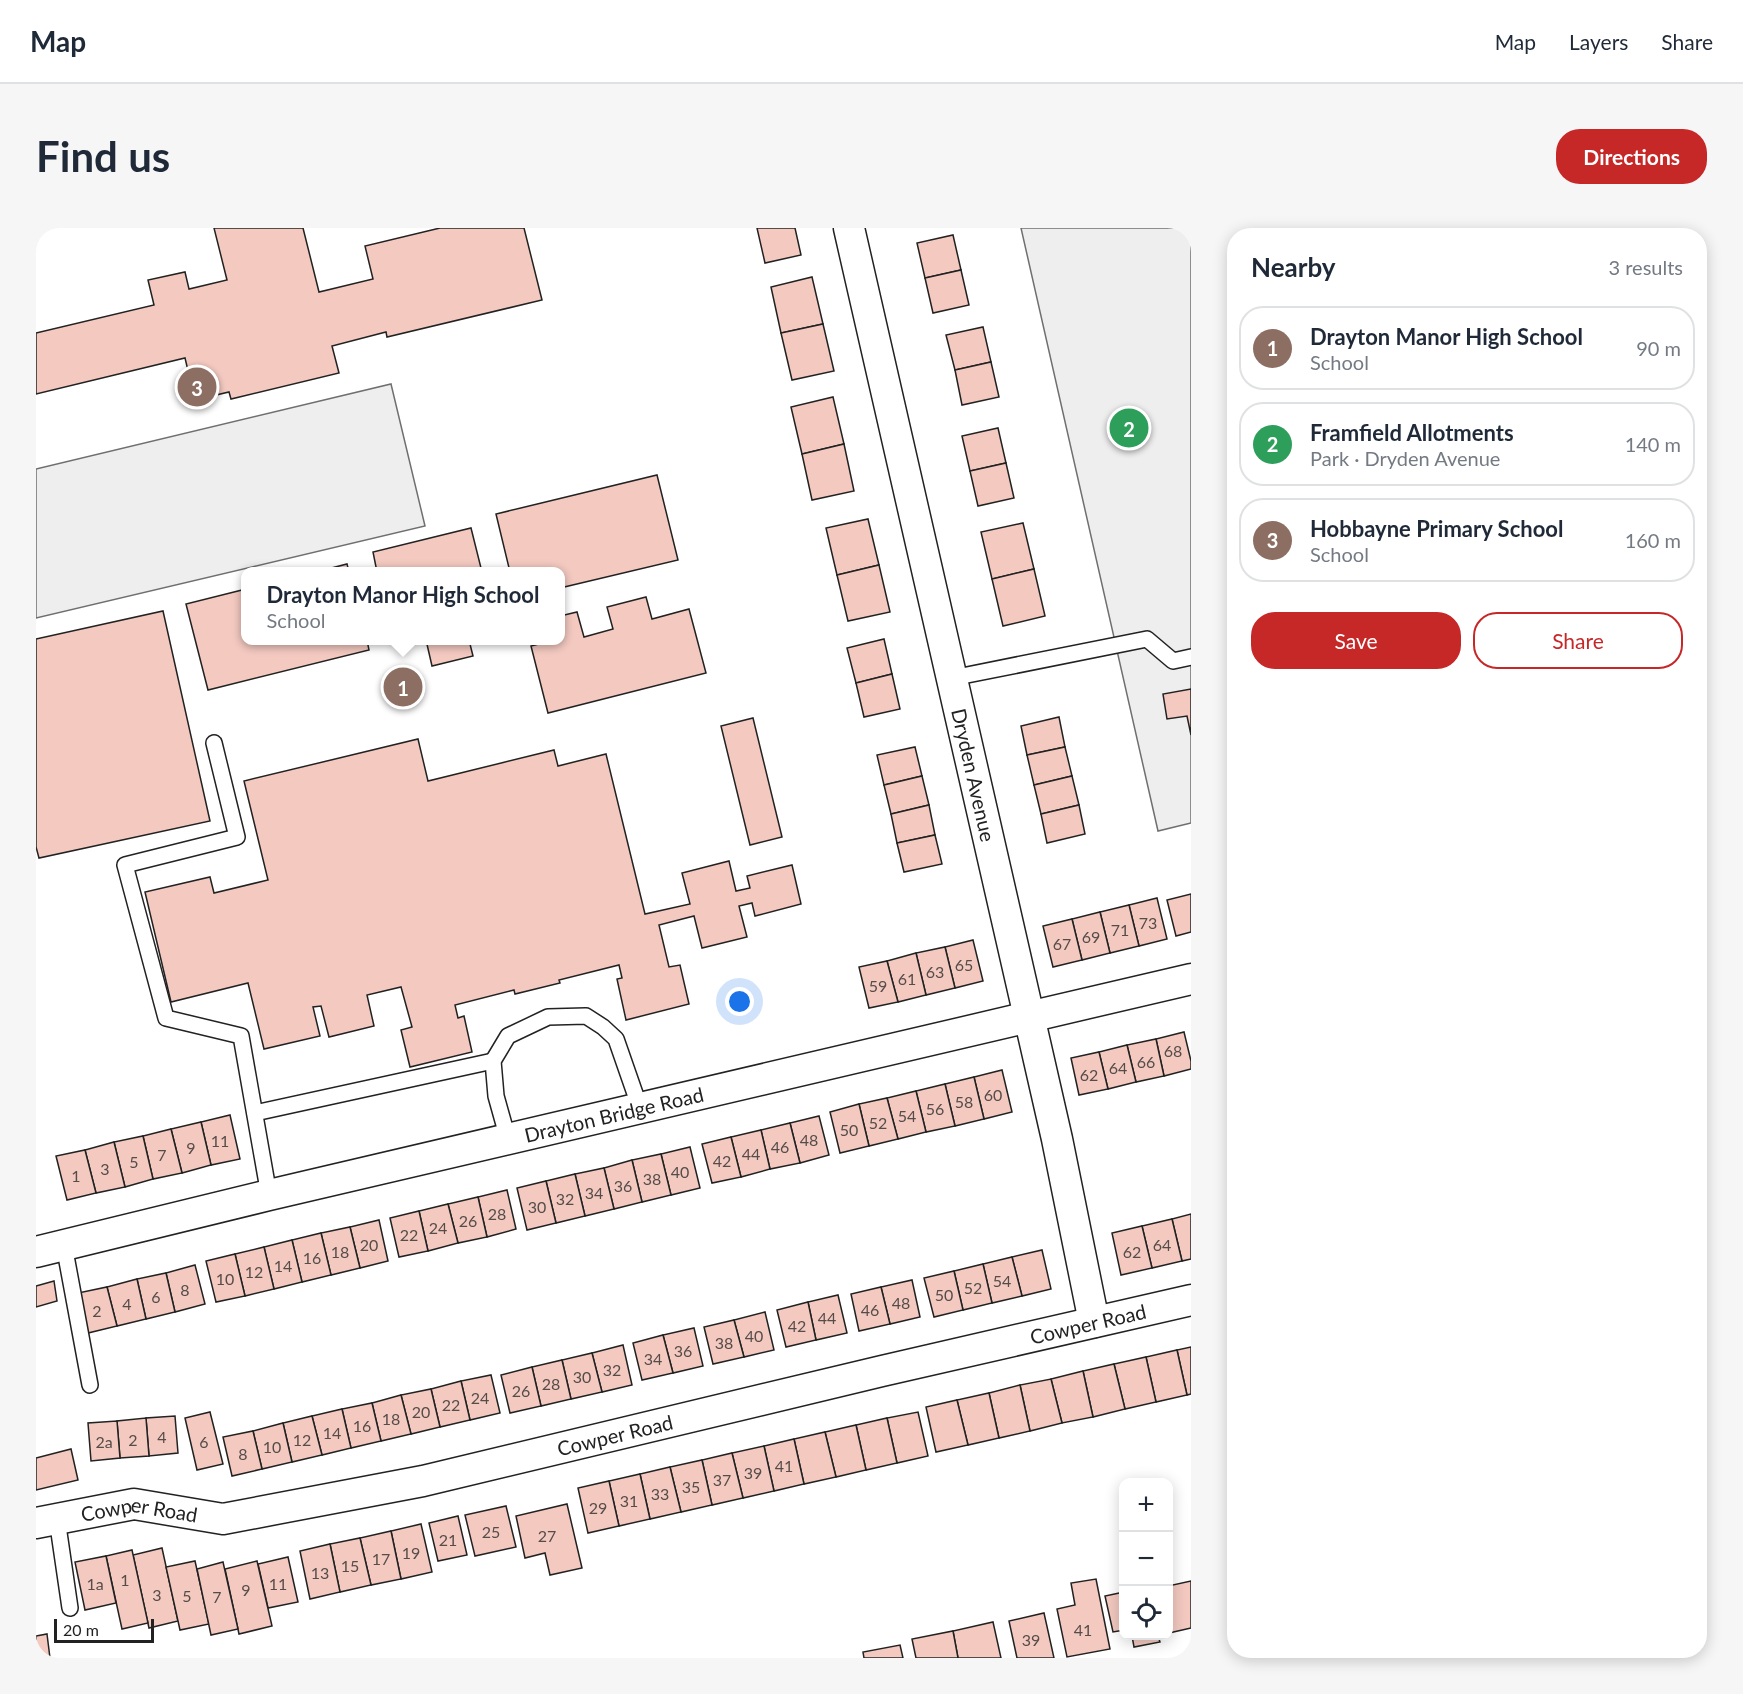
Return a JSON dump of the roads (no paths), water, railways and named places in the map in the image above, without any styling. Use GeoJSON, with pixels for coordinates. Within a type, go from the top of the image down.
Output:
{"type":"FeatureCollection","features":[{"type":"Feature","properties":{"kind":"street","name":"Dryden Avenue"},"geometry":{"type":"LineString","coordinates":[[849,228],[1057,1139],[1094,1322]]}},
{"type":"Feature","properties":{"kind":"street","name":"Drayton Bridge Road"},"geometry":{"type":"LineString","coordinates":[[50,1248],[1191,979]]}},
{"type":"Feature","properties":{"kind":"street","name":"Cowper Road"},"geometry":{"type":"LineString","coordinates":[[47,1521],[134,1504],[223,1519],[235,1517],[423,1480],[1191,1300]]}},
{"type":"Feature","properties":{"kind":"lane"},"geometry":{"type":"LineString","coordinates":[[952,678],[1147,639],[1173,661],[1191,657]]}},
{"type":"Feature","properties":{"kind":"lane"},"geometry":{"type":"LineString","coordinates":[[214,743],[237,837],[125,865],[166,1018],[241,1036],[269,1195]]}},
{"type":"Feature","properties":{"kind":"lane"},"geometry":{"type":"LineString","coordinates":[[508,1139],[496,1096],[493,1060],[508,1036],[548,1017],[586,1016],[616,1039],[640,1108]]}},
{"type":"Feature","properties":{"kind":"lane"},"geometry":{"type":"LineString","coordinates":[[255,1113],[493,1060]]}},
{"type":"Feature","properties":{"kind":"lane"},"geometry":{"type":"LineString","coordinates":[[50,1248],[90,1385]]}},
{"type":"Feature","properties":{"kind":"lane"},"geometry":{"type":"LineString","coordinates":[[47,1521],[70,1608]]}},
{"type":"Feature","properties":{"kind":"place","name":"Hobbayne Primary School"},"geometry":{"type":"Point","coordinates":[197,387]}},
{"type":"Feature","properties":{"kind":"place","name":"Framfield Allotments"},"geometry":{"type":"Point","coordinates":[1129,428]}},
{"type":"Feature","properties":{"kind":"place","name":"Drayton Manor High School"},"geometry":{"type":"Point","coordinates":[403,687]}}]}
